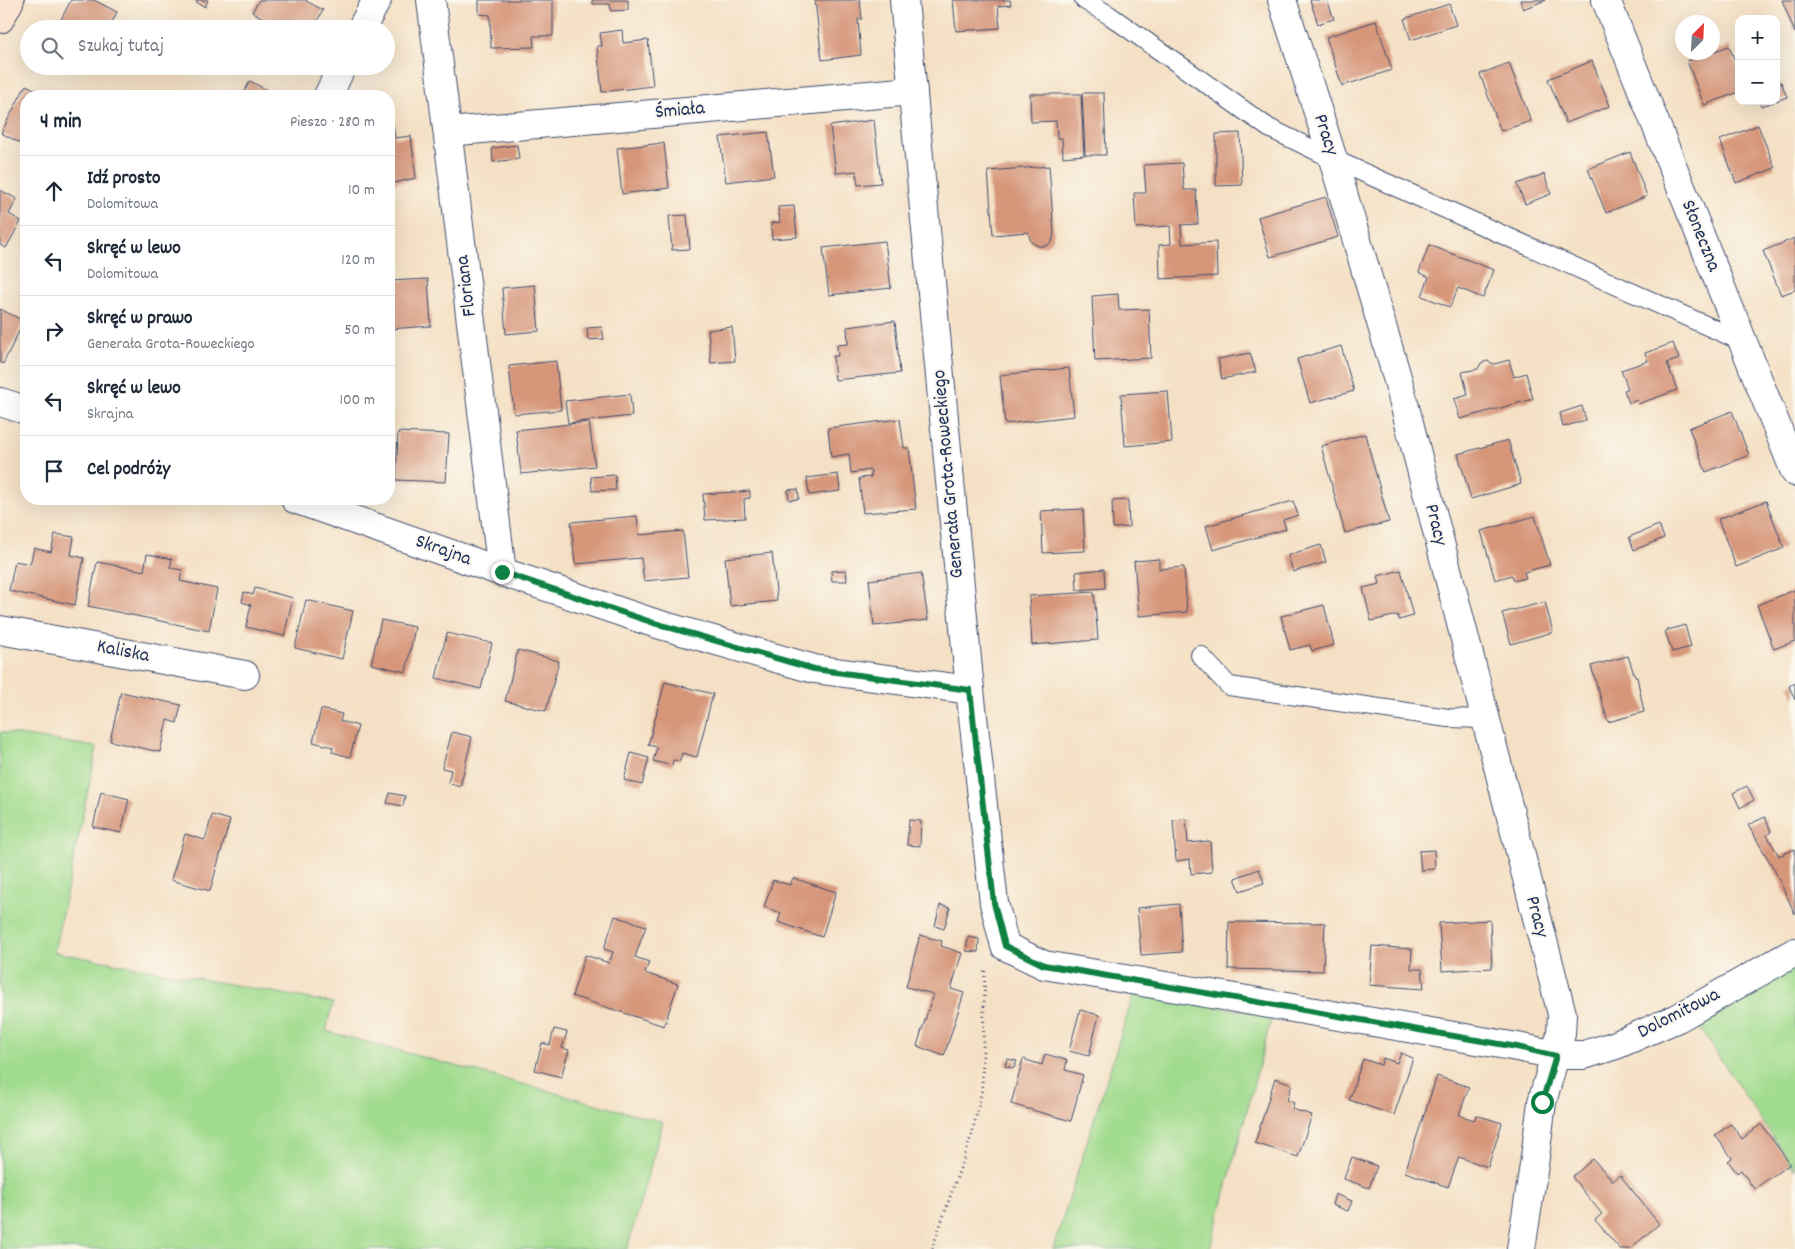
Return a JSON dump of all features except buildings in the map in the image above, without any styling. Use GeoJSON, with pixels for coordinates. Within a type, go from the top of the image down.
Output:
{"type":"FeatureCollection","features":[{"type":"Feature","properties":{"kind":"street"},"geometry":{"type":"LineString","coordinates":[[0,19],[10,0]]}},
{"type":"Feature","properties":{"kind":"street"},"geometry":{"type":"LineString","coordinates":[[366,20],[377,0]]}},
{"type":"Feature","properties":{"kind":"street","name":"Floriana"},"geometry":{"type":"LineString","coordinates":[[431,0],[502,572]]}},
{"type":"Feature","properties":{"kind":"street","name":"Generała Grota-Roweckiego"},"geometry":{"type":"LineString","coordinates":[[904,0],[970,690],[994,903],[1005,946]]}},
{"type":"Feature","properties":{"kind":"street","name":"Pracy"},"geometry":{"type":"LineString","coordinates":[[1282,0],[1333,160],[1399,384],[1484,719],[1562,1014],[1561,1034],[1556,1056]]}},
{"type":"Feature","properties":{"kind":"street","name":"Słoneczna"},"geometry":{"type":"LineString","coordinates":[[1606,0],[1795,472]]}},
{"type":"Feature","properties":{"kind":"street"},"geometry":{"type":"LineString","coordinates":[[331,90],[338,75]]}},
{"type":"Feature","properties":{"kind":"street","name":"Śmiała"},"geometry":{"type":"LineString","coordinates":[[448,132],[913,91]]}},
{"type":"Feature","properties":{"kind":"street"},"geometry":{"type":"LineString","coordinates":[[0,402],[20,408]]}},
{"type":"Feature","properties":{"kind":"street","name":"Skrajna"},"geometry":{"type":"LineString","coordinates":[[312,505],[654,623],[814,669],[970,690]]}},
{"type":"Feature","properties":{"kind":"street","name":"Kaliska"},"geometry":{"type":"LineString","coordinates":[[0,630],[245,675]]}},
{"type":"Feature","properties":{"kind":"street","name":"Dolomitowa"},"geometry":{"type":"LineString","coordinates":[[1005,946],[1044,965],[1517,1047],[1556,1056],[1584,1056],[1616,1045],[1678,1018],[1795,952]]}},
{"type":"Feature","properties":{"kind":"street"},"geometry":{"type":"LineString","coordinates":[[1521,1249],[1542,1102],[1556,1056]]}},
{"type":"Feature","properties":{"kind":"lane"},"geometry":{"type":"LineString","coordinates":[[1084,0],[1269,128],[1333,160],[1741,341]]}},
{"type":"Feature","properties":{"kind":"lane"},"geometry":{"type":"LineString","coordinates":[[1200,655],[1228,686],[1448,718],[1484,719]]}},
{"type":"Feature","properties":{"kind":"path"},"geometry":{"type":"LineString","coordinates":[[932,1249],[972,1134],[982,1090],[985,967],[1005,946]]}},
{"type":"Feature","properties":{"kind":"green space"},"geometry":{"type":"Polygon","coordinates":[[[0,732],[97,747],[54,952],[333,1003],[326,1031],[663,1122],[627,1249],[0,1249],[0,732]]]}},
{"type":"Feature","properties":{"kind":"green space"},"geometry":{"type":"Polygon","coordinates":[[[1795,968],[1795,1170],[1687,1009],[1795,968]]]}},
{"type":"Feature","properties":{"kind":"green space"},"geometry":{"type":"Polygon","coordinates":[[[1134,993],[1272,1016],[1210,1249],[1053,1249],[1134,993]]]}},
{"type":"Feature","properties":{"kind":"route"},"geometry":{"type":"LineString","coordinates":[[502,572],[654,623],[814,669],[970,690],[994,903],[1005,946],[1044,965],[1517,1047],[1556,1056],[1542,1102]]}}]}
